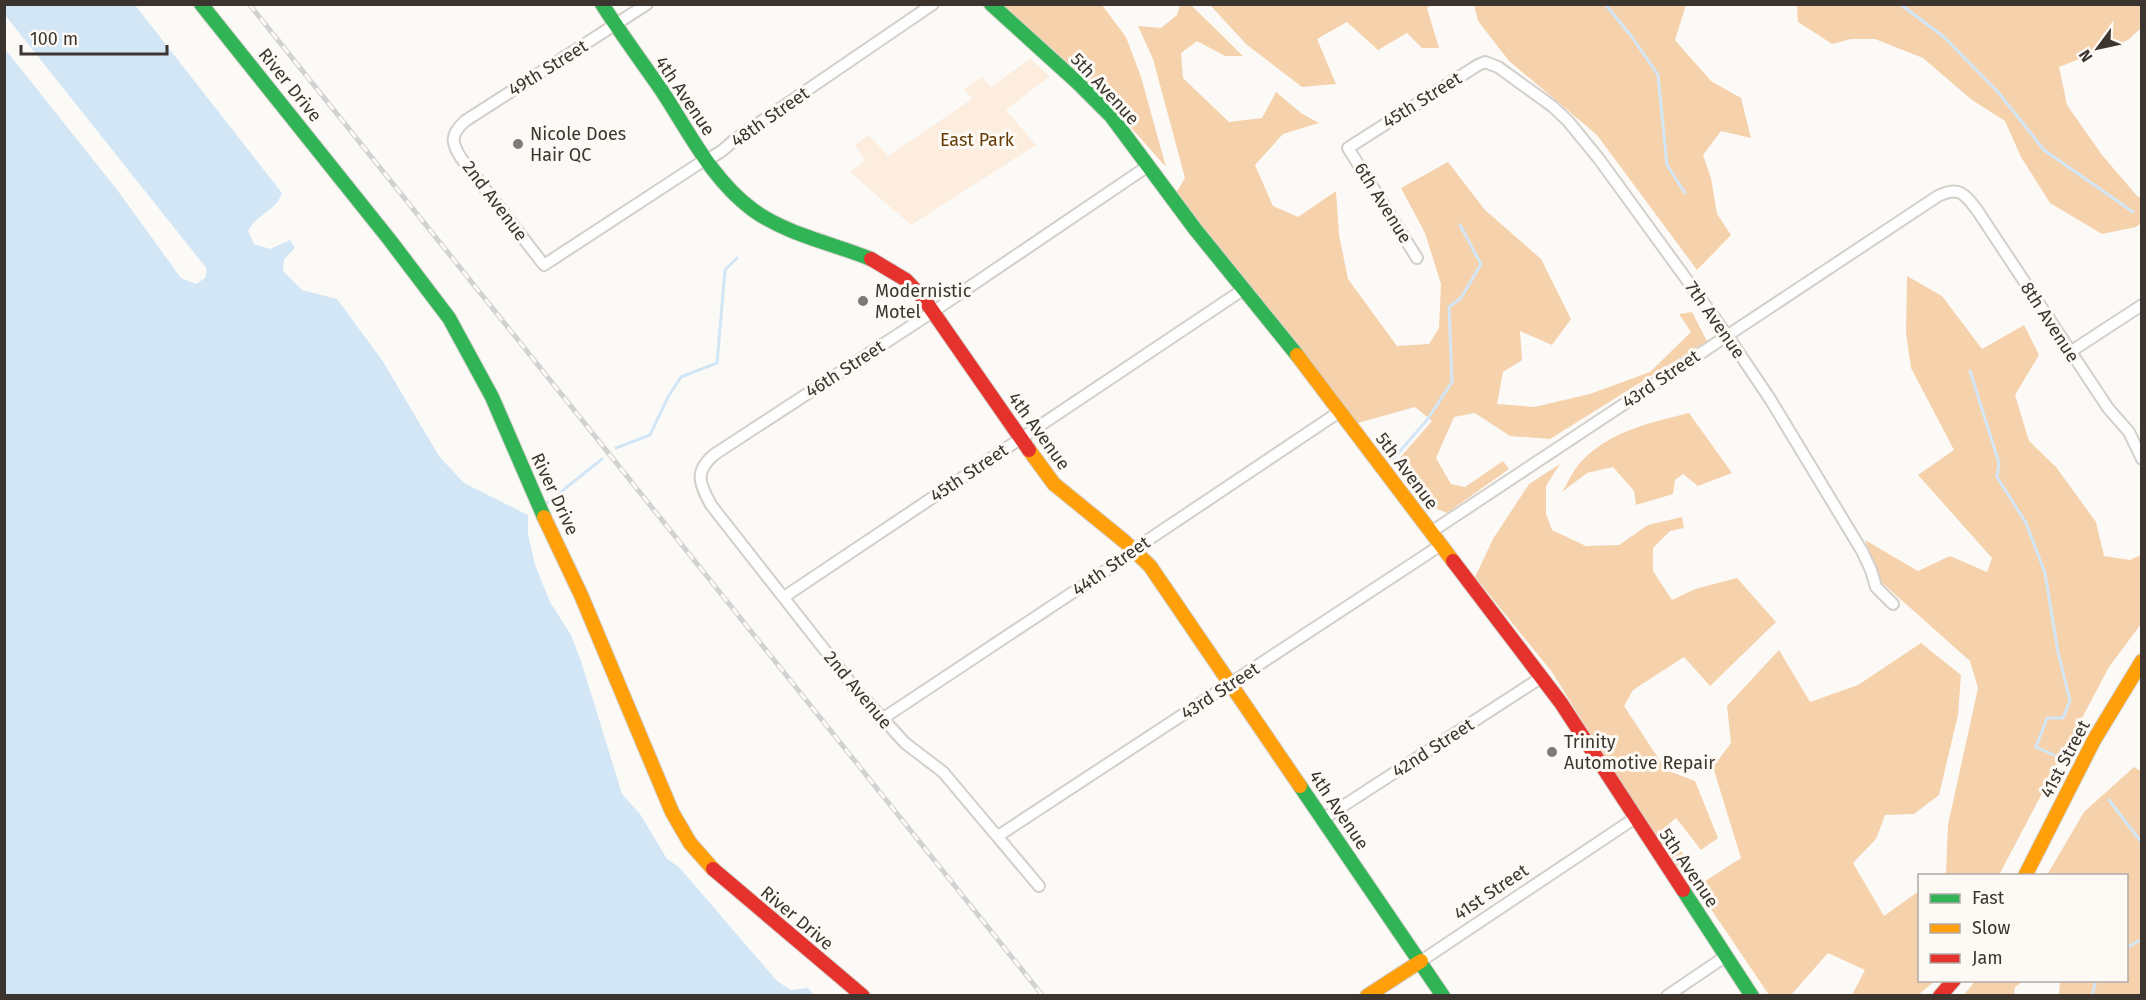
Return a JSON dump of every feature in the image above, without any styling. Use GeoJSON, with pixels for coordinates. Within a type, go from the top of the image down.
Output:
{"type":"FeatureCollection","features":[{"type":"Feature","properties":{"kind":"street","name":"River Drive"},"geometry":{"type":"LineString","coordinates":[[201,4],[386,235],[459,333],[492,397],[537,501],[586,605],[672,812],[690,843],[719,876],[862,996]]}},
{"type":"Feature","properties":{"kind":"street","name":"4th Avenue"},"geometry":{"type":"LineString","coordinates":[[602,4],[705,159],[733,193],[754,210],[783,227],[881,264],[907,280],[934,311],[1054,484],[1150,566],[1443,996]]}},
{"type":"Feature","properties":{"kind":"street","name":"49th Street"},"geometry":{"type":"LineString","coordinates":[[454,134],[465,121],[647,4]]}},
{"type":"Feature","properties":{"kind":"street","name":"48th Street"},"geometry":{"type":"LineString","coordinates":[[544,265],[705,159],[714,157],[734,140],[933,4]]}},
{"type":"Feature","properties":{"kind":"street","name":"5th Avenue"},"geometry":{"type":"LineString","coordinates":[[991,4],[1111,116],[1195,229],[1292,349],[1542,677],[1752,996]]}},
{"type":"Feature","properties":{"kind":"street","name":"45th Street"},"geometry":{"type":"LineString","coordinates":[[1348,148],[1478,65],[1485,62],[1498,67]]}},
{"type":"Feature","properties":{"kind":"street","name":"7th Avenue"},"geometry":{"type":"LineString","coordinates":[[1498,67],[1543,99],[1568,121],[1599,159],[1727,335],[1770,399],[1845,522],[1871,570],[1876,587],[1893,604]]}},
{"type":"Feature","properties":{"kind":"street","name":"2nd Avenue"},"geometry":{"type":"LineString","coordinates":[[454,134],[453,141],[461,158],[544,265]]}},
{"type":"Feature","properties":{"kind":"street","name":"6th Avenue"},"geometry":{"type":"LineString","coordinates":[[1348,148],[1417,258]]}},
{"type":"Feature","properties":{"kind":"street","name":"46th Street"},"geometry":{"type":"LineString","coordinates":[[700,477],[705,463],[716,454],[934,311],[1148,166]]}},
{"type":"Feature","properties":{"kind":"street","name":"43rd Street"},"geometry":{"type":"LineString","coordinates":[[1431,532],[1938,196],[1954,190]]}},
{"type":"Feature","properties":{"kind":"street","name":"8th Avenue"},"geometry":{"type":"LineString","coordinates":[[1954,190],[1968,198],[1977,210],[2108,408],[2128,432],[2142,459]]}},
{"type":"Feature","properties":{"kind":"street","name":"45th Street"},"geometry":{"type":"LineString","coordinates":[[784,597],[1244,289]]}},
{"type":"Feature","properties":{"kind":"street"},"geometry":{"type":"LineString","coordinates":[[2070,352],[2142,305]]}},
{"type":"Feature","properties":{"kind":"street","name":"44th Street"},"geometry":{"type":"LineString","coordinates":[[882,719],[1339,412]]}},
{"type":"Feature","properties":{"kind":"street","name":"2nd Avenue"},"geometry":{"type":"LineString","coordinates":[[700,477],[711,506],[853,686],[905,743],[943,772],[1038,886]]}},
{"type":"Feature","properties":{"kind":"street","name":"43rd Street"},"geometry":{"type":"LineString","coordinates":[[998,836],[1441,545]]}},
{"type":"Feature","properties":{"kind":"street","name":"41st Street"},"geometry":{"type":"LineString","coordinates":[[2026,874],[2094,740],[2142,662]]}},
{"type":"Feature","properties":{"kind":"street","name":"42nd Street"},"geometry":{"type":"LineString","coordinates":[[1323,819],[1542,677]]}},
{"type":"Feature","properties":{"kind":"street","name":"41st Street"},"geometry":{"type":"LineString","coordinates":[[1367,996],[1635,818]]}},
{"type":"Feature","properties":{"kind":"street"},"geometry":{"type":"LineString","coordinates":[[1667,996],[1726,956]]}},
{"type":"Feature","properties":{"kind":"street"},"geometry":{"type":"LineString","coordinates":[[1940,996],[1953,982]]}},
{"type":"Feature","properties":{"kind":"green space","name":"East Park"},"geometry":{"type":"Polygon","coordinates":[[[1030,59],[1050,76],[1006,110],[1036,145],[911,225],[850,172],[865,161],[855,145],[869,135],[888,156],[972,99],[964,89],[982,77],[991,87],[1030,59]]]}},
{"type":"Feature","properties":{"kind":"shaded area"},"geometry":{"type":"Polygon","coordinates":[[[1000,5],[1102,5],[1126,37],[1141,77],[1166,167],[1094,86],[1000,5]]]}},
{"type":"Feature","properties":{"kind":"shaded area"},"geometry":{"type":"Polygon","coordinates":[[[1180,5],[1191,5],[1243,56],[1225,56],[1197,41],[1181,53],[1183,78],[1229,122],[1262,118],[1276,92],[1301,113],[1319,123],[1283,134],[1255,165],[1273,206],[1298,217],[1336,191],[1339,235],[1348,279],[1397,346],[1429,344],[1439,328],[1441,284],[1425,233],[1401,188],[1448,162],[1485,210],[1541,259],[1571,319],[1552,345],[1520,331],[1522,360],[1503,372],[1497,404],[1534,407],[1590,394],[1650,372],[1691,332],[1679,314],[1692,312],[1707,341],[1550,439],[1510,436],[1475,413],[1454,417],[1436,458],[1451,484],[1465,487],[1503,461],[1509,469],[1447,513],[1432,507],[1396,462],[1432,421],[1415,407],[1358,423],[1176,193],[1185,178],[1153,59],[1138,26],[1161,28],[1177,15],[1180,5]]]}},
{"type":"Feature","properties":{"kind":"shaded area"},"geometry":{"type":"Polygon","coordinates":[[[1210,5],[1431,5],[1427,8],[1439,48],[1422,48],[1407,33],[1378,50],[1347,22],[1317,39],[1336,84],[1302,87],[1247,45],[1210,5]]]}},
{"type":"Feature","properties":{"kind":"shaded area"},"geometry":{"type":"Polygon","coordinates":[[[1474,5],[1686,5],[1675,40],[1711,81],[1741,98],[1751,138],[1721,131],[1703,155],[1711,178],[1717,214],[1731,235],[1697,270],[1597,135],[1509,61],[1478,21],[1474,5]]]}},
{"type":"Feature","properties":{"kind":"shaded area"},"geometry":{"type":"Polygon","coordinates":[[[1797,5],[2141,5],[2141,28],[2128,40],[2059,67],[2067,105],[2102,155],[2141,198],[2141,223],[2136,227],[2102,234],[2050,203],[2021,157],[2005,121],[1972,100],[1923,58],[1875,39],[1851,39],[1832,44],[1798,22],[1797,5]]]}},
{"type":"Feature","properties":{"kind":"shaded area"},"geometry":{"type":"Polygon","coordinates":[[[1907,276],[1942,296],[1982,349],[2024,325],[2039,355],[2015,395],[2029,441],[2056,467],[2096,522],[2104,556],[2130,560],[2141,555],[2141,624],[2109,667],[2000,874],[1943,874],[1946,872],[1948,825],[1978,688],[1970,661],[1880,581],[1865,540],[1918,571],[1950,556],[1987,572],[1992,558],[1918,475],[1954,450],[1911,368],[1906,333],[1907,276]]]}},
{"type":"Feature","properties":{"kind":"shaded area"},"geometry":{"type":"Polygon","coordinates":[[[1689,413],[1732,473],[1698,486],[1683,474],[1675,480],[1673,494],[1636,505],[1634,491],[1613,467],[1587,473],[1562,492],[1579,464],[1603,444],[1630,430],[1689,413]]]}},
{"type":"Feature","properties":{"kind":"shaded area"},"geometry":{"type":"Polygon","coordinates":[[[1560,464],[1546,486],[1546,514],[1552,530],[1586,546],[1619,545],[1648,525],[1682,517],[1684,528],[1670,531],[1653,548],[1653,571],[1672,600],[1695,589],[1737,578],[1776,622],[1710,686],[1684,657],[1633,690],[1624,706],[1666,770],[1695,781],[1718,838],[1701,850],[1676,818],[1663,829],[1691,863],[1678,876],[1552,672],[1475,577],[1493,539],[1529,484],[1560,464]]]}},
{"type":"Feature","properties":{"kind":"shaded area"},"geometry":{"type":"Polygon","coordinates":[[[1921,643],[1961,675],[1958,715],[1939,795],[1914,814],[1885,815],[1876,839],[1853,863],[1884,916],[1918,892],[1918,982],[1934,982],[1918,995],[1854,995],[1865,970],[1828,953],[1791,995],[1769,995],[1696,887],[1741,858],[1713,767],[1731,743],[1727,706],[1779,650],[1810,702],[1858,685],[1921,643]]]}},
{"type":"Feature","properties":{"kind":"shaded area"},"geometry":{"type":"Polygon","coordinates":[[[2134,767],[2142,772],[2141,995],[2059,995],[2060,982],[2128,982],[2128,874],[2048,874],[2084,812],[2134,767]]]}},
{"type":"Feature","properties":{"kind":"shaded area"},"geometry":{"type":"Polygon","coordinates":[[[1974,982],[2022,982],[2015,987],[2014,995],[1964,995],[1974,982]]]}},
{"type":"Feature","properties":{"kind":"water"},"geometry":{"type":"Polygon","coordinates":[[[5,4],[135,5],[282,193],[276,204],[248,231],[254,244],[270,249],[290,240],[295,248],[284,259],[283,271],[302,290],[337,299],[382,360],[439,456],[464,483],[528,515],[528,534],[535,565],[550,602],[571,635],[581,661],[622,794],[640,814],[667,859],[679,867],[777,981],[791,990],[808,988],[814,995],[5,995],[5,49],[118,191],[181,278],[196,284],[205,278],[207,269],[5,15],[5,4]]]}},
{"type":"Feature","properties":{"kind":"waterway"},"geometry":{"type":"LineString","coordinates":[[1605,4],[1632,37],[1658,75],[1667,165],[1685,193]]}},
{"type":"Feature","properties":{"kind":"waterway"},"geometry":{"type":"LineString","coordinates":[[1900,4],[1944,37],[1998,92],[2044,150],[2133,212]]}},
{"type":"Feature","properties":{"kind":"waterway"},"geometry":{"type":"LineString","coordinates":[[1394,458],[1427,420],[1452,382],[1449,307],[1461,298],[1481,264],[1460,225]]}},
{"type":"Feature","properties":{"kind":"waterway"},"geometry":{"type":"LineString","coordinates":[[616,448],[650,435],[668,397],[681,377],[717,363],[725,270],[737,258]]}},
{"type":"Feature","properties":{"kind":"waterway"},"geometry":{"type":"LineString","coordinates":[[1970,371],[1999,463],[1997,477],[2026,523],[2045,573],[2058,652],[2070,701],[2063,718],[2047,718],[2036,747],[2054,755]]}},
{"type":"Feature","properties":{"kind":"waterway"},"geometry":{"type":"LineString","coordinates":[[547,503],[602,459]]}},
{"type":"Feature","properties":{"kind":"waterway"},"geometry":{"type":"LineString","coordinates":[[2109,800],[2142,843]]}},
{"type":"Feature","properties":{"kind":"waterway"},"geometry":{"type":"LineString","coordinates":[[2128,947],[2142,939]]}},
{"type":"Feature","properties":{"kind":"waterway"},"geometry":{"type":"LineString","coordinates":[[2092,996],[2096,982]]}},
{"type":"Feature","properties":{"kind":"railway"},"geometry":{"type":"LineString","coordinates":[[249,4],[1043,996]]}},
{"type":"Feature","properties":{"kind":"traffic: fast"},"geometry":{"type":"LineString","coordinates":[[201,4],[389,239],[449,318],[492,397],[544,517]]}},
{"type":"Feature","properties":{"kind":"traffic: fast"},"geometry":{"type":"LineString","coordinates":[[602,4],[662,91],[702,155],[738,198],[753,210],[781,226],[871,259]]}},
{"type":"Feature","properties":{"kind":"traffic: fast"},"geometry":{"type":"LineString","coordinates":[[991,4],[1111,116],[1195,229],[1297,355]]}},
{"type":"Feature","properties":{"kind":"traffic: fast"},"geometry":{"type":"LineString","coordinates":[[1300,786],[1443,996]]}},
{"type":"Feature","properties":{"kind":"traffic: fast"},"geometry":{"type":"LineString","coordinates":[[1683,890],[1752,996]]}},
{"type":"Feature","properties":{"kind":"traffic: slow"},"geometry":{"type":"LineString","coordinates":[[1297,355],[1453,561]]}},
{"type":"Feature","properties":{"kind":"traffic: slow"},"geometry":{"type":"LineString","coordinates":[[1029,450],[1054,484],[1124,541],[1150,566],[1300,786]]}},
{"type":"Feature","properties":{"kind":"traffic: slow"},"geometry":{"type":"LineString","coordinates":[[544,517],[581,595],[672,812],[690,843],[713,869]]}},
{"type":"Feature","properties":{"kind":"traffic: slow"},"geometry":{"type":"LineString","coordinates":[[2026,874],[2094,740],[2142,661]]}},
{"type":"Feature","properties":{"kind":"traffic: slow"},"geometry":{"type":"LineString","coordinates":[[1367,996],[1421,961]]}},
{"type":"Feature","properties":{"kind":"traffic: jam"},"geometry":{"type":"LineString","coordinates":[[871,259],[906,280],[924,299],[1029,450]]}},
{"type":"Feature","properties":{"kind":"traffic: jam"},"geometry":{"type":"LineString","coordinates":[[1453,561],[1561,703],[1683,890]]}},
{"type":"Feature","properties":{"kind":"traffic: jam"},"geometry":{"type":"LineString","coordinates":[[713,869],[863,996]]}},
{"type":"Feature","properties":{"kind":"traffic: jam"},"geometry":{"type":"LineString","coordinates":[[1940,996],[1952,982]]}},
{"type":"Feature","properties":{"kind":"place","name":"Nicole Does Hair QC"},"geometry":{"type":"Point","coordinates":[518,144]}},
{"type":"Feature","properties":{"kind":"place","name":"Modernistic Motel"},"geometry":{"type":"Point","coordinates":[863,301]}},
{"type":"Feature","properties":{"kind":"place","name":"Trinity Automotive Repair"},"geometry":{"type":"Point","coordinates":[1552,752]}}]}
